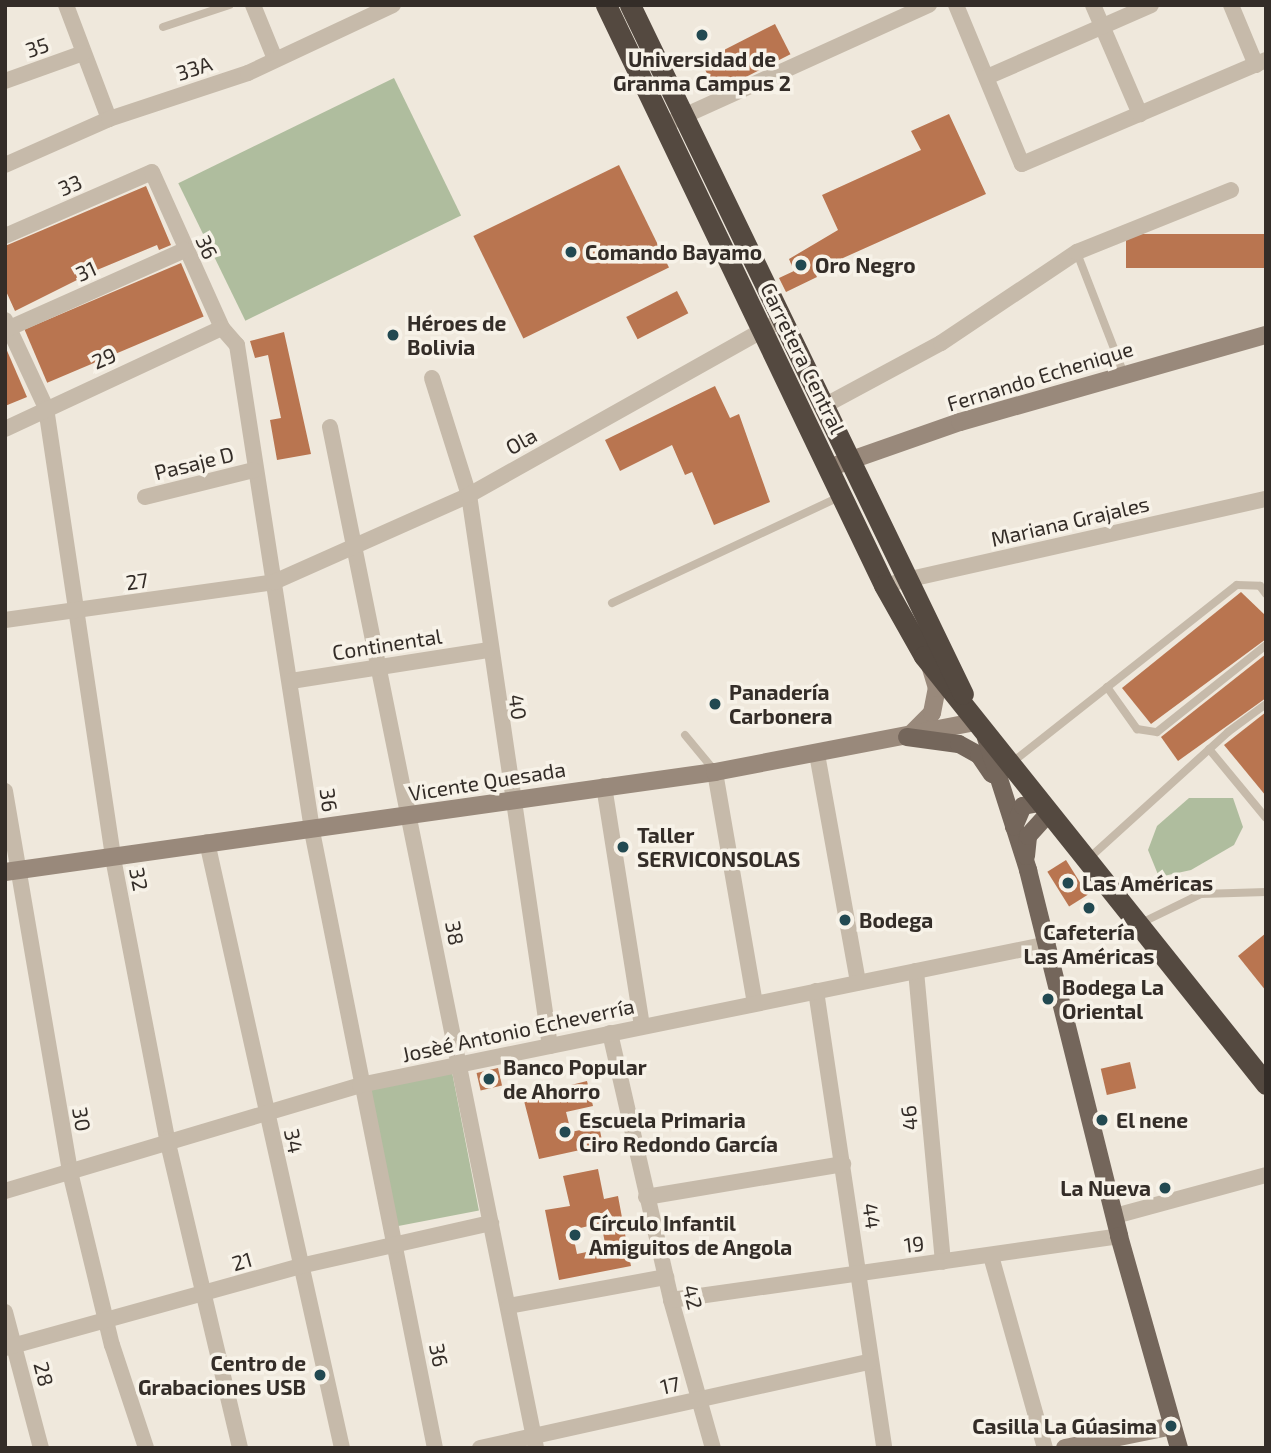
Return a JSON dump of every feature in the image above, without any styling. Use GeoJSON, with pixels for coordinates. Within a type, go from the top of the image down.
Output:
{"type":"FeatureCollection","features":[{"type":"Feature","properties":{"kind":"highway","name":"Carretera Central"},"geometry":{"type":"LineString","coordinates":[[606,5],[673,121],[838,465],[906,580],[980,730]]}},
{"type":"Feature","properties":{"kind":"highway","name":"Carretera Central"},"geometry":{"type":"LineString","coordinates":[[630,5],[673,121]]}},
{"type":"Feature","properties":{"kind":"highway","name":"Carretera Central"},"geometry":{"type":"LineString","coordinates":[[771,326],[822,407],[838,465],[842,496],[884,585],[924,656],[1136,926],[1266,1084]]}},
{"type":"Feature","properties":{"kind":"main road"},"geometry":{"type":"LineString","coordinates":[[980,730],[1028,870],[1119,1236],[1179,1448]]}},
{"type":"Feature","properties":{"kind":"main road"},"geometry":{"type":"LineString","coordinates":[[907,737],[950,741],[979,755],[1004,796]]}},
{"type":"Feature","properties":{"kind":"main road"},"geometry":{"type":"LineString","coordinates":[[1014,827],[1023,806],[1043,809],[1028,836],[1028,870]]}},
{"type":"Feature","properties":{"kind":"street"},"geometry":{"type":"LineString","coordinates":[[66,5],[109,119]]}},
{"type":"Feature","properties":{"kind":"street"},"geometry":{"type":"LineString","coordinates":[[253,5],[275,59]]}},
{"type":"Feature","properties":{"kind":"street","name":"33A"},"geometry":{"type":"LineString","coordinates":[[5,165],[109,119],[275,59],[393,5]]}},
{"type":"Feature","properties":{"kind":"street"},"geometry":{"type":"LineString","coordinates":[[673,121],[929,5]]}},
{"type":"Feature","properties":{"kind":"street"},"geometry":{"type":"LineString","coordinates":[[956,5],[1022,164],[1261,62],[1231,5]]}},
{"type":"Feature","properties":{"kind":"street"},"geometry":{"type":"LineString","coordinates":[[1093,5],[1140,114]]}},
{"type":"Feature","properties":{"kind":"street"},"geometry":{"type":"LineString","coordinates":[[987,76],[1151,5]]}},
{"type":"Feature","properties":{"kind":"street","name":"35"},"geometry":{"type":"LineString","coordinates":[[5,81],[83,53]]}},
{"type":"Feature","properties":{"kind":"street","name":"33"},"geometry":{"type":"LineString","coordinates":[[5,236],[152,172]]}},
{"type":"Feature","properties":{"kind":"street","name":"36"},"geometry":{"type":"LineString","coordinates":[[152,172],[222,328],[237,345],[254,470],[291,681],[312,831],[360,1085],[396,1244],[435,1448]]}},
{"type":"Feature","properties":{"kind":"street"},"geometry":{"type":"LineString","coordinates":[[822,407],[941,343],[1077,252],[1231,190]]}},
{"type":"Feature","properties":{"kind":"street","name":"31"},"geometry":{"type":"LineString","coordinates":[[7,326],[185,250]]}},
{"type":"Feature","properties":{"kind":"street","name":"32"},"geometry":{"type":"LineString","coordinates":[[7,326],[46,408],[113,858],[167,1139],[240,1448]]}},
{"type":"Feature","properties":{"kind":"street","name":"Ola"},"geometry":{"type":"LineString","coordinates":[[274,582],[358,548],[469,495],[771,326]]}},
{"type":"Feature","properties":{"kind":"street","name":"29"},"geometry":{"type":"LineString","coordinates":[[5,429],[222,328]]}},
{"type":"Feature","properties":{"kind":"street","name":"Fernando Echenique"},"geometry":{"type":"LineString","coordinates":[[838,465],[1124,374],[1266,335]]}},
{"type":"Feature","properties":{"kind":"street","name":"40"},"geometry":{"type":"LineString","coordinates":[[432,378],[469,495],[510,801],[550,1046]]}},
{"type":"Feature","properties":{"kind":"street","name":"38"},"geometry":{"type":"LineString","coordinates":[[330,427],[383,666],[410,816],[535,1442]]}},
{"type":"Feature","properties":{"kind":"street","name":"Pasaje D"},"geometry":{"type":"LineString","coordinates":[[145,497],[254,470]]}},
{"type":"Feature","properties":{"kind":"street","name":"Mariana Grajales"},"geometry":{"type":"LineString","coordinates":[[884,585],[1266,499]]}},
{"type":"Feature","properties":{"kind":"street","name":"27"},"geometry":{"type":"LineString","coordinates":[[5,621],[274,582]]}},
{"type":"Feature","properties":{"kind":"street","name":"Continental"},"geometry":{"type":"LineString","coordinates":[[291,681],[488,650]]}},
{"type":"Feature","properties":{"kind":"street"},"geometry":{"type":"LineString","coordinates":[[907,737],[926,722],[935,701],[934,675],[924,656]]}},
{"type":"Feature","properties":{"kind":"street","name":"Vicente Quesada"},"geometry":{"type":"LineString","coordinates":[[11,872],[207,842],[312,831],[604,786],[715,772],[907,737],[980,730]]}},
{"type":"Feature","properties":{"kind":"street"},"geometry":{"type":"LineString","coordinates":[[817,754],[858,982]]}},
{"type":"Feature","properties":{"kind":"street"},"geometry":{"type":"LineString","coordinates":[[715,772],[755,1004]]}},
{"type":"Feature","properties":{"kind":"street"},"geometry":{"type":"LineString","coordinates":[[604,786],[642,1026]]}},
{"type":"Feature","properties":{"kind":"street","name":"30"},"geometry":{"type":"LineString","coordinates":[[5,791],[11,872],[70,1172],[107,1319],[146,1448]]}},
{"type":"Feature","properties":{"kind":"street","name":"34"},"geometry":{"type":"LineString","coordinates":[[207,842],[342,1448]]}},
{"type":"Feature","properties":{"kind":"street","name":"Josèé Antonio Echeverría"},"geometry":{"type":"LineString","coordinates":[[5,1191],[167,1139],[360,1085],[1048,944]]}},
{"type":"Feature","properties":{"kind":"street","name":"46"},"geometry":{"type":"LineString","coordinates":[[916,971],[943,1262]]}},
{"type":"Feature","properties":{"kind":"street","name":"44"},"geometry":{"type":"LineString","coordinates":[[816,991],[843,1164],[869,1362],[884,1448]]}},
{"type":"Feature","properties":{"kind":"street","name":"42"},"geometry":{"type":"LineString","coordinates":[[610,1033],[671,1300],[713,1448]]}},
{"type":"Feature","properties":{"kind":"street"},"geometry":{"type":"LineString","coordinates":[[646,1197],[843,1164]]}},
{"type":"Feature","properties":{"kind":"street"},"geometry":{"type":"LineString","coordinates":[[1115,1216],[1266,1175]]}},
{"type":"Feature","properties":{"kind":"street","name":"21"},"geometry":{"type":"LineString","coordinates":[[10,1347],[300,1266],[491,1223]]}},
{"type":"Feature","properties":{"kind":"street","name":"19"},"geometry":{"type":"LineString","coordinates":[[671,1300],[858,1271],[991,1256],[1119,1236]]}},
{"type":"Feature","properties":{"kind":"street"},"geometry":{"type":"LineString","coordinates":[[991,1256],[1045,1448]]}},
{"type":"Feature","properties":{"kind":"street"},"geometry":{"type":"LineString","coordinates":[[509,1306],[666,1277]]}},
{"type":"Feature","properties":{"kind":"street","name":"28"},"geometry":{"type":"LineString","coordinates":[[5,1312],[10,1347],[41,1448]]}},
{"type":"Feature","properties":{"kind":"street","name":"17"},"geometry":{"type":"LineString","coordinates":[[480,1448],[535,1442],[869,1362]]}},
{"type":"Feature","properties":{"kind":"street"},"geometry":{"type":"LineString","coordinates":[[1065,1448],[1172,1426]]}},
{"type":"Feature","properties":{"kind":"lane"},"geometry":{"type":"LineString","coordinates":[[163,27],[229,5]]}},
{"type":"Feature","properties":{"kind":"lane"},"geometry":{"type":"LineString","coordinates":[[1077,252],[1124,374]]}},
{"type":"Feature","properties":{"kind":"lane"},"geometry":{"type":"LineString","coordinates":[[612,603],[842,496]]}},
{"type":"Feature","properties":{"kind":"lane"},"geometry":{"type":"LineString","coordinates":[[1008,765],[1237,585],[1260,586],[1266,594]]}},
{"type":"Feature","properties":{"kind":"lane"},"geometry":{"type":"LineString","coordinates":[[1107,687],[1137,729],[1157,732],[1266,645]]}},
{"type":"Feature","properties":{"kind":"lane"},"geometry":{"type":"LineString","coordinates":[[1085,862],[1209,749],[1266,704]]}},
{"type":"Feature","properties":{"kind":"lane"},"geometry":{"type":"LineString","coordinates":[[685,735],[715,772]]}},
{"type":"Feature","properties":{"kind":"lane"},"geometry":{"type":"LineString","coordinates":[[1209,749],[1266,818]]}},
{"type":"Feature","properties":{"kind":"lane"},"geometry":{"type":"LineString","coordinates":[[1136,926],[1201,894],[1266,892]]}},
{"type":"Feature","properties":{"kind":"green space"},"geometry":{"type":"Polygon","coordinates":[[[394,78],[461,216],[245,321],[178,183],[394,78]]]}},
{"type":"Feature","properties":{"kind":"green space"},"geometry":{"type":"Polygon","coordinates":[[[1189,798],[1233,798],[1243,827],[1234,845],[1191,870],[1159,877],[1148,850],[1157,826],[1189,798]]]}},
{"type":"Feature","properties":{"kind":"green space"},"geometry":{"type":"Polygon","coordinates":[[[452,1072],[479,1210],[394,1227],[368,1088],[452,1072]]]}},
{"type":"Feature","properties":{"kind":"building"},"geometry":{"type":"Polygon","coordinates":[[[775,24],[790,54],[716,92],[701,62],[775,24]]]}},
{"type":"Feature","properties":{"kind":"building"},"geometry":{"type":"Polygon","coordinates":[[[949,114],[986,194],[814,271],[817,277],[786,292],[779,278],[794,271],[789,259],[838,230],[822,195],[921,150],[911,131],[949,114]]]}},
{"type":"Feature","properties":{"kind":"building","name":"Comando Bayamo"},"geometry":{"type":"Polygon","coordinates":[[[619,165],[669,267],[523,338],[473,236],[619,165]]]}},
{"type":"Feature","properties":{"kind":"building"},"geometry":{"type":"Polygon","coordinates":[[[146,186],[171,245],[159,250],[157,245],[97,270],[15,311],[5,289],[5,246],[146,186]]]}},
{"type":"Feature","properties":{"kind":"building"},"geometry":{"type":"Polygon","coordinates":[[[1126,234],[1266,234],[1266,268],[1126,268],[1126,234]]]}},
{"type":"Feature","properties":{"kind":"building"},"geometry":{"type":"Polygon","coordinates":[[[181,263],[204,316],[47,383],[25,329],[181,263]]]}},
{"type":"Feature","properties":{"kind":"building"},"geometry":{"type":"Polygon","coordinates":[[[677,291],[688,313],[638,339],[626,317],[677,291]]]}},
{"type":"Feature","properties":{"kind":"building"},"geometry":{"type":"Polygon","coordinates":[[[284,332],[311,454],[277,460],[270,420],[281,418],[268,355],[255,358],[250,341],[284,332]]]}},
{"type":"Feature","properties":{"kind":"building"},"geometry":{"type":"Polygon","coordinates":[[[5,346],[27,397],[5,406],[5,346]]]}},
{"type":"Feature","properties":{"kind":"building"},"geometry":{"type":"Polygon","coordinates":[[[715,386],[730,418],[739,414],[770,502],[714,525],[692,472],[685,475],[672,445],[620,471],[605,440],[715,386]]]}},
{"type":"Feature","properties":{"kind":"building"},"geometry":{"type":"Polygon","coordinates":[[[1241,592],[1266,616],[1266,639],[1151,724],[1122,688],[1241,592]]]}},
{"type":"Feature","properties":{"kind":"building"},"geometry":{"type":"Polygon","coordinates":[[[1266,654],[1266,698],[1178,761],[1161,737],[1266,654]]]}},
{"type":"Feature","properties":{"kind":"building"},"geometry":{"type":"Polygon","coordinates":[[[1266,712],[1266,796],[1224,745],[1266,712]]]}},
{"type":"Feature","properties":{"kind":"building","name":"Las Américas"},"geometry":{"type":"Polygon","coordinates":[[[1066,860],[1088,895],[1069,906],[1047,872],[1066,860]]]}},
{"type":"Feature","properties":{"kind":"building"},"geometry":{"type":"Polygon","coordinates":[[[1266,933],[1266,991],[1238,956],[1266,933]]]}},
{"type":"Feature","properties":{"kind":"building"},"geometry":{"type":"Polygon","coordinates":[[[1130,1062],[1136,1088],[1107,1095],[1101,1069],[1130,1062]]]}},
{"type":"Feature","properties":{"kind":"building","name":"Banco Popular de Ahorro"},"geometry":{"type":"Polygon","coordinates":[[[498,1068],[502,1086],[481,1090],[477,1073],[498,1068]]]}},
{"type":"Feature","properties":{"kind":"building"},"geometry":{"type":"Polygon","coordinates":[[[587,1081],[593,1106],[566,1112],[571,1132],[599,1126],[603,1145],[539,1159],[523,1097],[587,1081]]]}},
{"type":"Feature","properties":{"kind":"building"},"geometry":{"type":"Polygon","coordinates":[[[598,1169],[604,1199],[618,1196],[631,1266],[559,1280],[545,1210],[570,1206],[563,1176],[598,1169]],[[601,1223],[572,1230],[577,1254],[606,1248],[601,1223]]]}},
{"type":"Feature","properties":{"kind":"place","name":"Universidad de Granma Campus 2"},"geometry":{"type":"Point","coordinates":[702,35]}},
{"type":"Feature","properties":{"kind":"place","name":"Comando Bayamo"},"geometry":{"type":"Point","coordinates":[571,252]}},
{"type":"Feature","properties":{"kind":"place","name":"Oro Negro"},"geometry":{"type":"Point","coordinates":[801,265]}},
{"type":"Feature","properties":{"kind":"place","name":"Héroes de Bolivia"},"geometry":{"type":"Point","coordinates":[393,335]}},
{"type":"Feature","properties":{"kind":"place","name":"Panadería Carbonera"},"geometry":{"type":"Point","coordinates":[715,704]}},
{"type":"Feature","properties":{"kind":"place","name":"Taller SERVICONSOLAS"},"geometry":{"type":"Point","coordinates":[623,847]}},
{"type":"Feature","properties":{"kind":"place","name":"Las Américas"},"geometry":{"type":"Point","coordinates":[1068,883]}},
{"type":"Feature","properties":{"kind":"place","name":"Cafetería Las Américas"},"geometry":{"type":"Point","coordinates":[1089,908]}},
{"type":"Feature","properties":{"kind":"place","name":"Bodega"},"geometry":{"type":"Point","coordinates":[845,920]}},
{"type":"Feature","properties":{"kind":"place","name":"Bodega La Oriental"},"geometry":{"type":"Point","coordinates":[1048,999]}},
{"type":"Feature","properties":{"kind":"place","name":"Banco Popular de Ahorro"},"geometry":{"type":"Point","coordinates":[489,1079]}},
{"type":"Feature","properties":{"kind":"place","name":"El nene"},"geometry":{"type":"Point","coordinates":[1102,1120]}},
{"type":"Feature","properties":{"kind":"place","name":"Escuela Primaria Ciro Redondo García"},"geometry":{"type":"Point","coordinates":[565,1132]}},
{"type":"Feature","properties":{"kind":"place","name":"La Nueva"},"geometry":{"type":"Point","coordinates":[1165,1188]}},
{"type":"Feature","properties":{"kind":"place","name":"Círculo Infantil Amiguitos de Angola"},"geometry":{"type":"Point","coordinates":[575,1235]}},
{"type":"Feature","properties":{"kind":"place","name":"Centro de Grabaciones USB"},"geometry":{"type":"Point","coordinates":[320,1375]}},
{"type":"Feature","properties":{"kind":"place","name":"Casilla La Gúasima"},"geometry":{"type":"Point","coordinates":[1171,1426]}}]}
